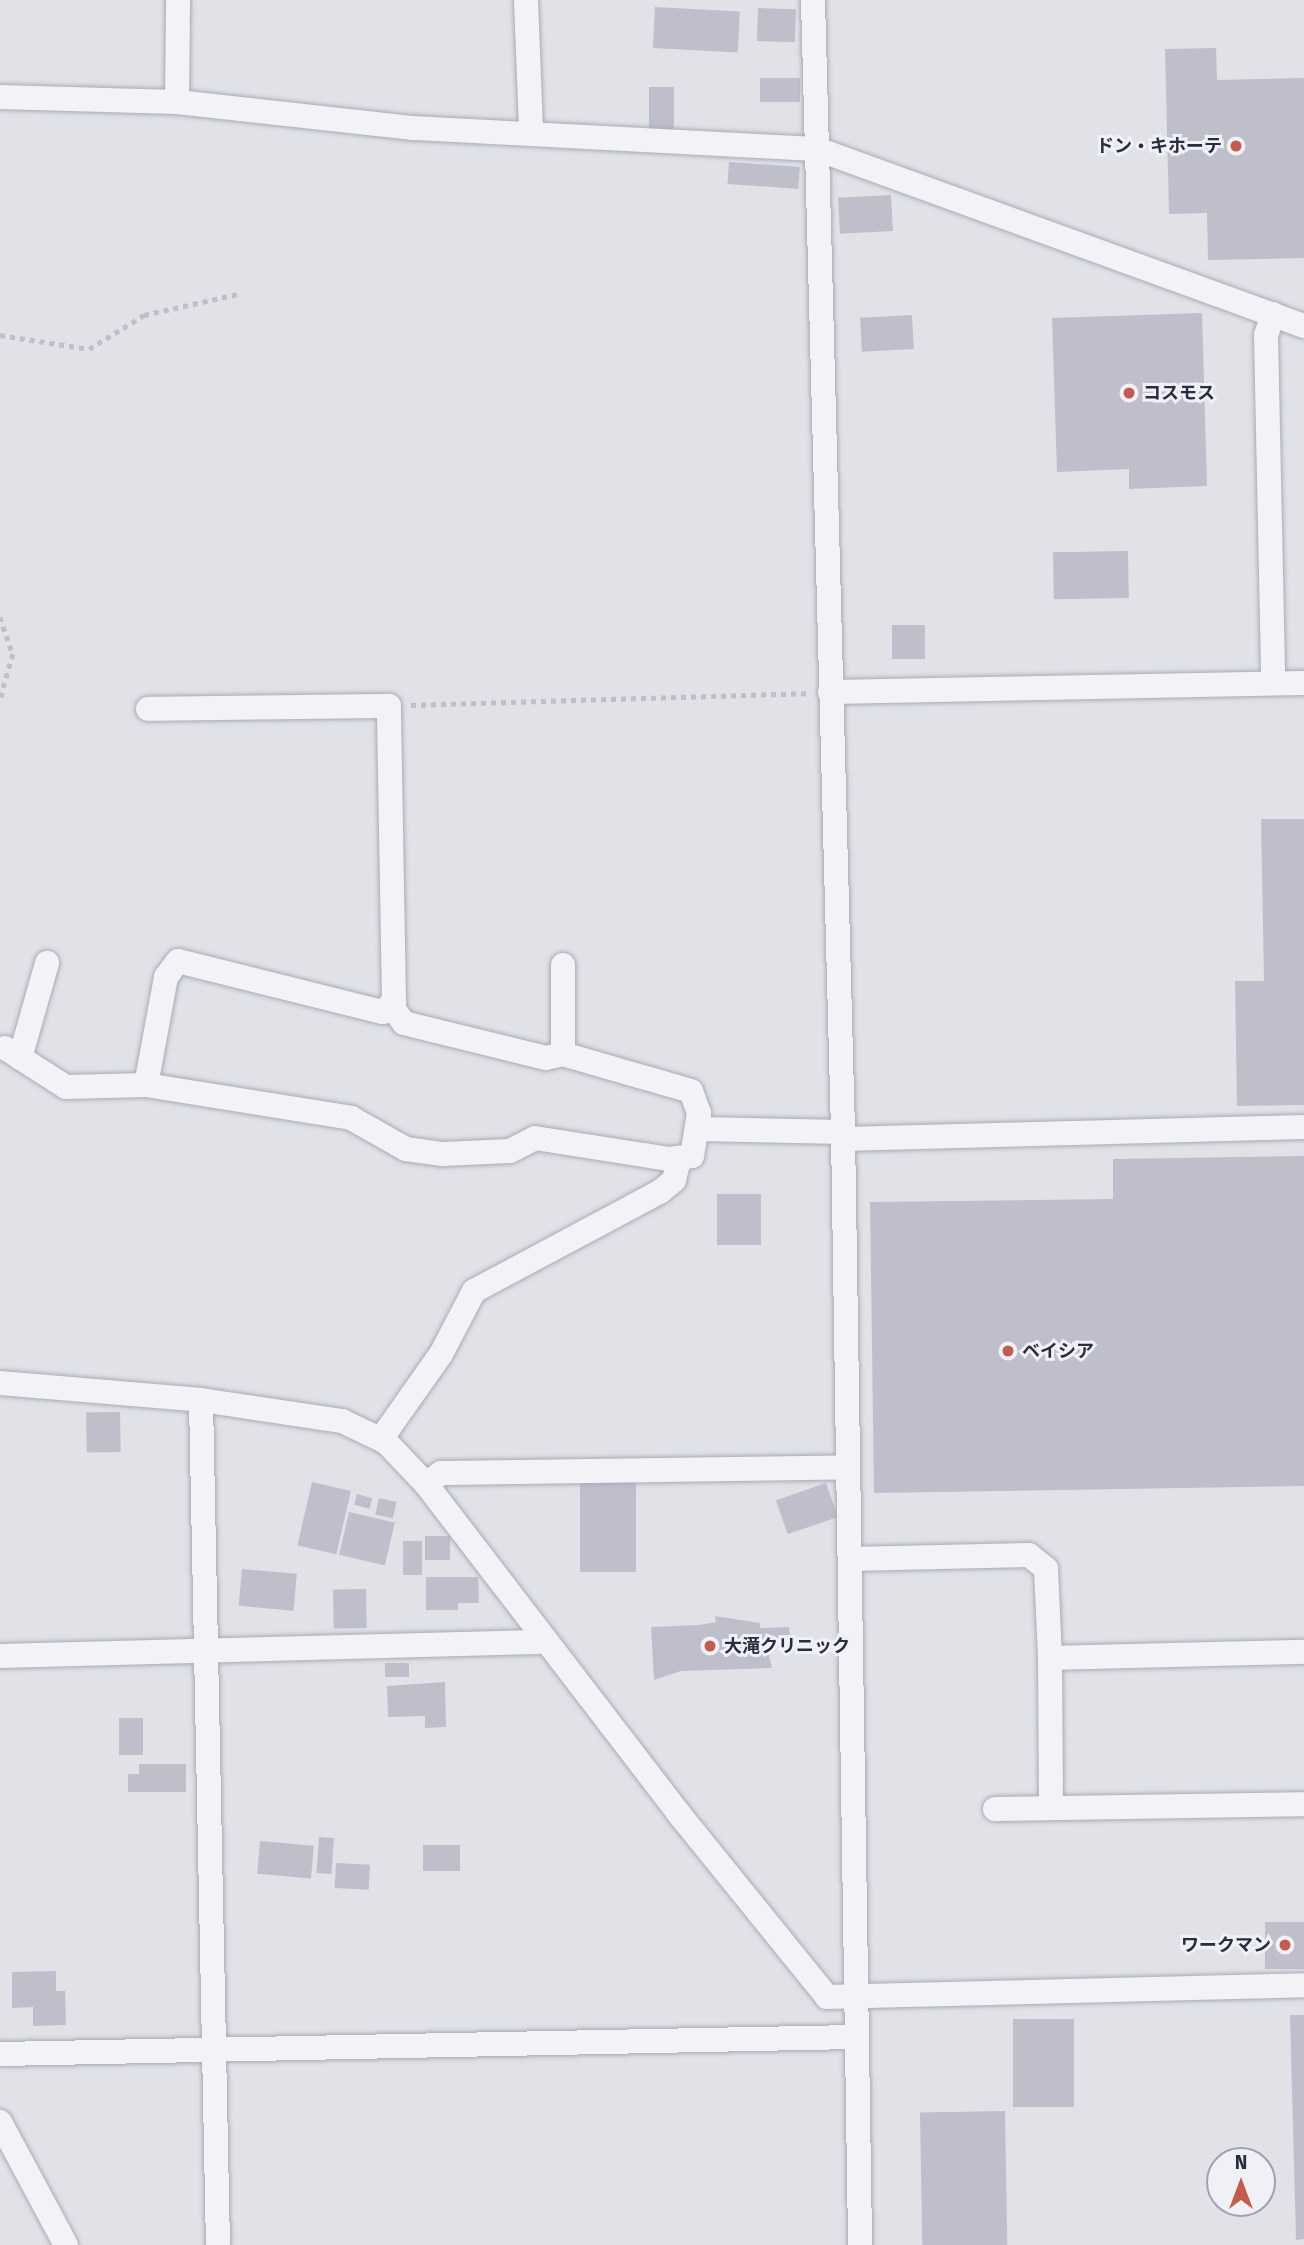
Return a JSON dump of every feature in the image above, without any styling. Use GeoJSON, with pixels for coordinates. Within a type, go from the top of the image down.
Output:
{"type":"FeatureCollection","features":[{"type":"Feature","properties":{"kind":"street"},"geometry":{"type":"LineString","coordinates":[[177,102],[178,0]]}},
{"type":"Feature","properties":{"kind":"street"},"geometry":{"type":"LineString","coordinates":[[526,0],[531,133]]}},
{"type":"Feature","properties":{"kind":"street"},"geometry":{"type":"LineString","coordinates":[[814,0],[843,1136],[846,1468],[859,1941],[855,2038],[860,2245]]}},
{"type":"Feature","properties":{"kind":"street"},"geometry":{"type":"LineString","coordinates":[[0,97],[177,102],[374,125],[817,149],[1304,326]]}},
{"type":"Feature","properties":{"kind":"street"},"geometry":{"type":"LineString","coordinates":[[1273,314],[1266,335],[1273,684]]}},
{"type":"Feature","properties":{"kind":"street"},"geometry":{"type":"LineString","coordinates":[[830,692],[1304,683]]}},
{"type":"Feature","properties":{"kind":"street"},"geometry":{"type":"LineString","coordinates":[[47,963],[13,1053],[66,1087],[138,1085],[351,1118],[406,1149],[443,1154],[510,1151],[535,1138],[679,1160],[692,1156],[699,1129],[698,1102],[691,1091],[563,1054],[546,1058],[404,1023],[391,1006],[389,706],[148,709]]}},
{"type":"Feature","properties":{"kind":"street"},"geometry":{"type":"LineString","coordinates":[[138,1085],[166,976],[178,961],[383,1012],[391,1006]]}},
{"type":"Feature","properties":{"kind":"street"},"geometry":{"type":"LineString","coordinates":[[563,965],[563,1054]]}},
{"type":"Feature","properties":{"kind":"street"},"geometry":{"type":"LineString","coordinates":[[699,1129],[843,1136],[1304,1127]]}},
{"type":"Feature","properties":{"kind":"street"},"geometry":{"type":"LineString","coordinates":[[381,1439],[441,1354],[474,1291],[661,1191],[674,1180],[679,1160]]}},
{"type":"Feature","properties":{"kind":"street"},"geometry":{"type":"LineString","coordinates":[[0,1383],[201,1400],[342,1421],[381,1439],[426,1484],[543,1638],[822,1993],[834,1998],[855,1994],[1304,1985]]}},
{"type":"Feature","properties":{"kind":"street"},"geometry":{"type":"LineString","coordinates":[[201,1400],[203,1650],[218,2245]]}},
{"type":"Feature","properties":{"kind":"street"},"geometry":{"type":"LineString","coordinates":[[426,1484],[441,1473],[846,1468]]}},
{"type":"Feature","properties":{"kind":"street"},"geometry":{"type":"LineString","coordinates":[[850,1559],[1029,1555],[1046,1569],[1050,1658],[1051,1808]]}},
{"type":"Feature","properties":{"kind":"street"},"geometry":{"type":"LineString","coordinates":[[0,1656],[537,1643],[543,1638]]}},
{"type":"Feature","properties":{"kind":"street"},"geometry":{"type":"LineString","coordinates":[[1050,1658],[1304,1652]]}},
{"type":"Feature","properties":{"kind":"street"},"geometry":{"type":"LineString","coordinates":[[995,1809],[1304,1804]]}},
{"type":"Feature","properties":{"kind":"street"},"geometry":{"type":"LineString","coordinates":[[0,2054],[855,2038]]}},
{"type":"Feature","properties":{"kind":"street"},"geometry":{"type":"LineString","coordinates":[[0,2122],[66,2245]]}},
{"type":"Feature","properties":{"kind":"path"},"geometry":{"type":"LineString","coordinates":[[0,335],[97,348],[144,315],[239,294]]}},
{"type":"Feature","properties":{"kind":"path"},"geometry":{"type":"LineString","coordinates":[[0,617],[13,654],[0,700]]}},
{"type":"Feature","properties":{"kind":"path"},"geometry":{"type":"LineString","coordinates":[[389,706],[830,692]]}},
{"type":"Feature","properties":{"kind":"building"},"geometry":{"type":"Polygon","coordinates":[[[655,7],[740,11],[738,52],[653,48],[655,7]]]}},
{"type":"Feature","properties":{"kind":"building"},"geometry":{"type":"Polygon","coordinates":[[[758,8],[796,9],[795,42],[757,41],[758,8]]]}},
{"type":"Feature","properties":{"kind":"building","name":"ドン・キホーテ"},"geometry":{"type":"Polygon","coordinates":[[[1216,48],[1217,80],[1304,78],[1304,258],[1208,260],[1207,213],[1169,214],[1165,49],[1216,48]]]}},
{"type":"Feature","properties":{"kind":"building"},"geometry":{"type":"Polygon","coordinates":[[[760,78],[800,78],[800,102],[760,102],[760,78]]]}},
{"type":"Feature","properties":{"kind":"building"},"geometry":{"type":"Polygon","coordinates":[[[649,87],[674,87],[674,130],[649,130],[649,87]]]}},
{"type":"Feature","properties":{"kind":"building"},"geometry":{"type":"Polygon","coordinates":[[[729,162],[800,167],[798,189],[727,184],[729,162]]]}},
{"type":"Feature","properties":{"kind":"building"},"geometry":{"type":"Polygon","coordinates":[[[891,195],[893,231],[840,234],[838,198],[891,195]]]}},
{"type":"Feature","properties":{"kind":"building","name":"コスモス"},"geometry":{"type":"Polygon","coordinates":[[[1202,313],[1207,486],[1129,489],[1129,469],[1057,472],[1052,318],[1202,313]]]}},
{"type":"Feature","properties":{"kind":"building"},"geometry":{"type":"Polygon","coordinates":[[[912,315],[914,349],[862,352],[860,318],[912,315]]]}},
{"type":"Feature","properties":{"kind":"building"},"geometry":{"type":"Polygon","coordinates":[[[1128,551],[1129,598],[1054,599],[1053,552],[1128,551]]]}},
{"type":"Feature","properties":{"kind":"building"},"geometry":{"type":"Polygon","coordinates":[[[892,625],[925,625],[925,659],[892,659],[892,625]]]}},
{"type":"Feature","properties":{"kind":"building"},"geometry":{"type":"Polygon","coordinates":[[[1261,819],[1304,819],[1304,1105],[1237,1106],[1235,981],[1264,981],[1261,819]]]}},
{"type":"Feature","properties":{"kind":"building"},"geometry":{"type":"Polygon","coordinates":[[[1304,1156],[1304,1486],[874,1493],[870,1202],[1113,1199],[1113,1159],[1304,1156]]]}},
{"type":"Feature","properties":{"kind":"building"},"geometry":{"type":"Polygon","coordinates":[[[717,1194],[761,1194],[761,1245],[717,1245],[717,1194]]]}},
{"type":"Feature","properties":{"kind":"building"},"geometry":{"type":"Polygon","coordinates":[[[120,1412],[121,1452],[87,1453],[86,1413],[120,1412]]]}},
{"type":"Feature","properties":{"kind":"building"},"geometry":{"type":"Polygon","coordinates":[[[580,1481],[636,1481],[636,1572],[580,1572],[580,1481]]]}},
{"type":"Feature","properties":{"kind":"building"},"geometry":{"type":"Polygon","coordinates":[[[312,1482],[351,1491],[336,1554],[297,1545],[312,1482]]]}},
{"type":"Feature","properties":{"kind":"building"},"geometry":{"type":"Polygon","coordinates":[[[826,1483],[838,1517],[788,1534],[776,1500],[826,1483]]]}},
{"type":"Feature","properties":{"kind":"building"},"geometry":{"type":"Polygon","coordinates":[[[357,1494],[372,1498],[370,1509],[354,1505],[357,1494]]]}},
{"type":"Feature","properties":{"kind":"building"},"geometry":{"type":"Polygon","coordinates":[[[379,1498],[397,1502],[393,1519],[375,1515],[379,1498]]]}},
{"type":"Feature","properties":{"kind":"building"},"geometry":{"type":"Polygon","coordinates":[[[349,1512],[395,1523],[385,1565],[339,1555],[349,1512]]]}},
{"type":"Feature","properties":{"kind":"building"},"geometry":{"type":"Polygon","coordinates":[[[425,1536],[450,1536],[450,1560],[425,1560],[425,1536]]]}},
{"type":"Feature","properties":{"kind":"building"},"geometry":{"type":"Polygon","coordinates":[[[403,1541],[422,1541],[422,1575],[403,1575],[403,1541]]]}},
{"type":"Feature","properties":{"kind":"building"},"geometry":{"type":"Polygon","coordinates":[[[242,1569],[297,1574],[294,1611],[239,1606],[242,1569]]]}},
{"type":"Feature","properties":{"kind":"building"},"geometry":{"type":"Polygon","coordinates":[[[426,1577],[478,1577],[479,1603],[458,1603],[458,1610],[426,1610],[426,1577]]]}},
{"type":"Feature","properties":{"kind":"building"},"geometry":{"type":"Polygon","coordinates":[[[366,1589],[367,1628],[334,1629],[333,1590],[366,1589]]]}},
{"type":"Feature","properties":{"kind":"building","name":"大滝クリニック"},"geometry":{"type":"Polygon","coordinates":[[[715,1616],[760,1623],[760,1628],[789,1627],[790,1640],[766,1642],[772,1668],[681,1671],[654,1680],[651,1627],[699,1625],[716,1622],[715,1616]]]}},
{"type":"Feature","properties":{"kind":"building"},"geometry":{"type":"Polygon","coordinates":[[[385,1663],[409,1663],[409,1677],[385,1677],[385,1663]]]}},
{"type":"Feature","properties":{"kind":"building"},"geometry":{"type":"Polygon","coordinates":[[[445,1682],[446,1727],[425,1728],[425,1716],[388,1717],[387,1686],[445,1682]]]}},
{"type":"Feature","properties":{"kind":"building"},"geometry":{"type":"Polygon","coordinates":[[[119,1718],[143,1718],[143,1755],[119,1755],[119,1718]]]}},
{"type":"Feature","properties":{"kind":"building"},"geometry":{"type":"Polygon","coordinates":[[[139,1764],[186,1764],[186,1792],[128,1792],[128,1774],[139,1774],[139,1764]]]}},
{"type":"Feature","properties":{"kind":"building"},"geometry":{"type":"Polygon","coordinates":[[[319,1837],[334,1838],[331,1874],[316,1873],[319,1837]]]}},
{"type":"Feature","properties":{"kind":"building"},"geometry":{"type":"Polygon","coordinates":[[[260,1841],[314,1846],[311,1879],[257,1874],[260,1841]]]}},
{"type":"Feature","properties":{"kind":"building"},"geometry":{"type":"Polygon","coordinates":[[[423,1845],[460,1845],[460,1871],[423,1871],[423,1845]]]}},
{"type":"Feature","properties":{"kind":"building"},"geometry":{"type":"Polygon","coordinates":[[[336,1863],[370,1865],[369,1890],[335,1888],[336,1863]]]}},
{"type":"Feature","properties":{"kind":"building","name":"ワークマン"},"geometry":{"type":"Polygon","coordinates":[[[1265,1922],[1304,1922],[1304,1969],[1265,1969],[1265,1922]]]}},
{"type":"Feature","properties":{"kind":"building"},"geometry":{"type":"Polygon","coordinates":[[[56,1971],[56,1991],[65,1991],[66,2025],[33,2026],[33,2007],[12,2008],[12,1972],[56,1971]]]}},
{"type":"Feature","properties":{"kind":"building"},"geometry":{"type":"Polygon","coordinates":[[[1290,2015],[1304,2015],[1304,2239],[1296,2240],[1290,2015]]]}},
{"type":"Feature","properties":{"kind":"building"},"geometry":{"type":"Polygon","coordinates":[[[1013,2019],[1074,2019],[1074,2107],[1013,2107],[1013,2019]]]}},
{"type":"Feature","properties":{"kind":"building"},"geometry":{"type":"Polygon","coordinates":[[[1005,2111],[1007,2245],[922,2245],[920,2112],[1005,2111]]]}},
{"type":"Feature","properties":{"kind":"place","name":"ドン・キホーテ"},"geometry":{"type":"Point","coordinates":[1236,146]}},
{"type":"Feature","properties":{"kind":"place","name":"コスモス"},"geometry":{"type":"Point","coordinates":[1129,393]}},
{"type":"Feature","properties":{"kind":"place","name":"ベイシア"},"geometry":{"type":"Point","coordinates":[1008,1351]}},
{"type":"Feature","properties":{"kind":"place","name":"大滝クリニック"},"geometry":{"type":"Point","coordinates":[710,1646]}},
{"type":"Feature","properties":{"kind":"place","name":"ワークマン"},"geometry":{"type":"Point","coordinates":[1285,1945]}}]}
